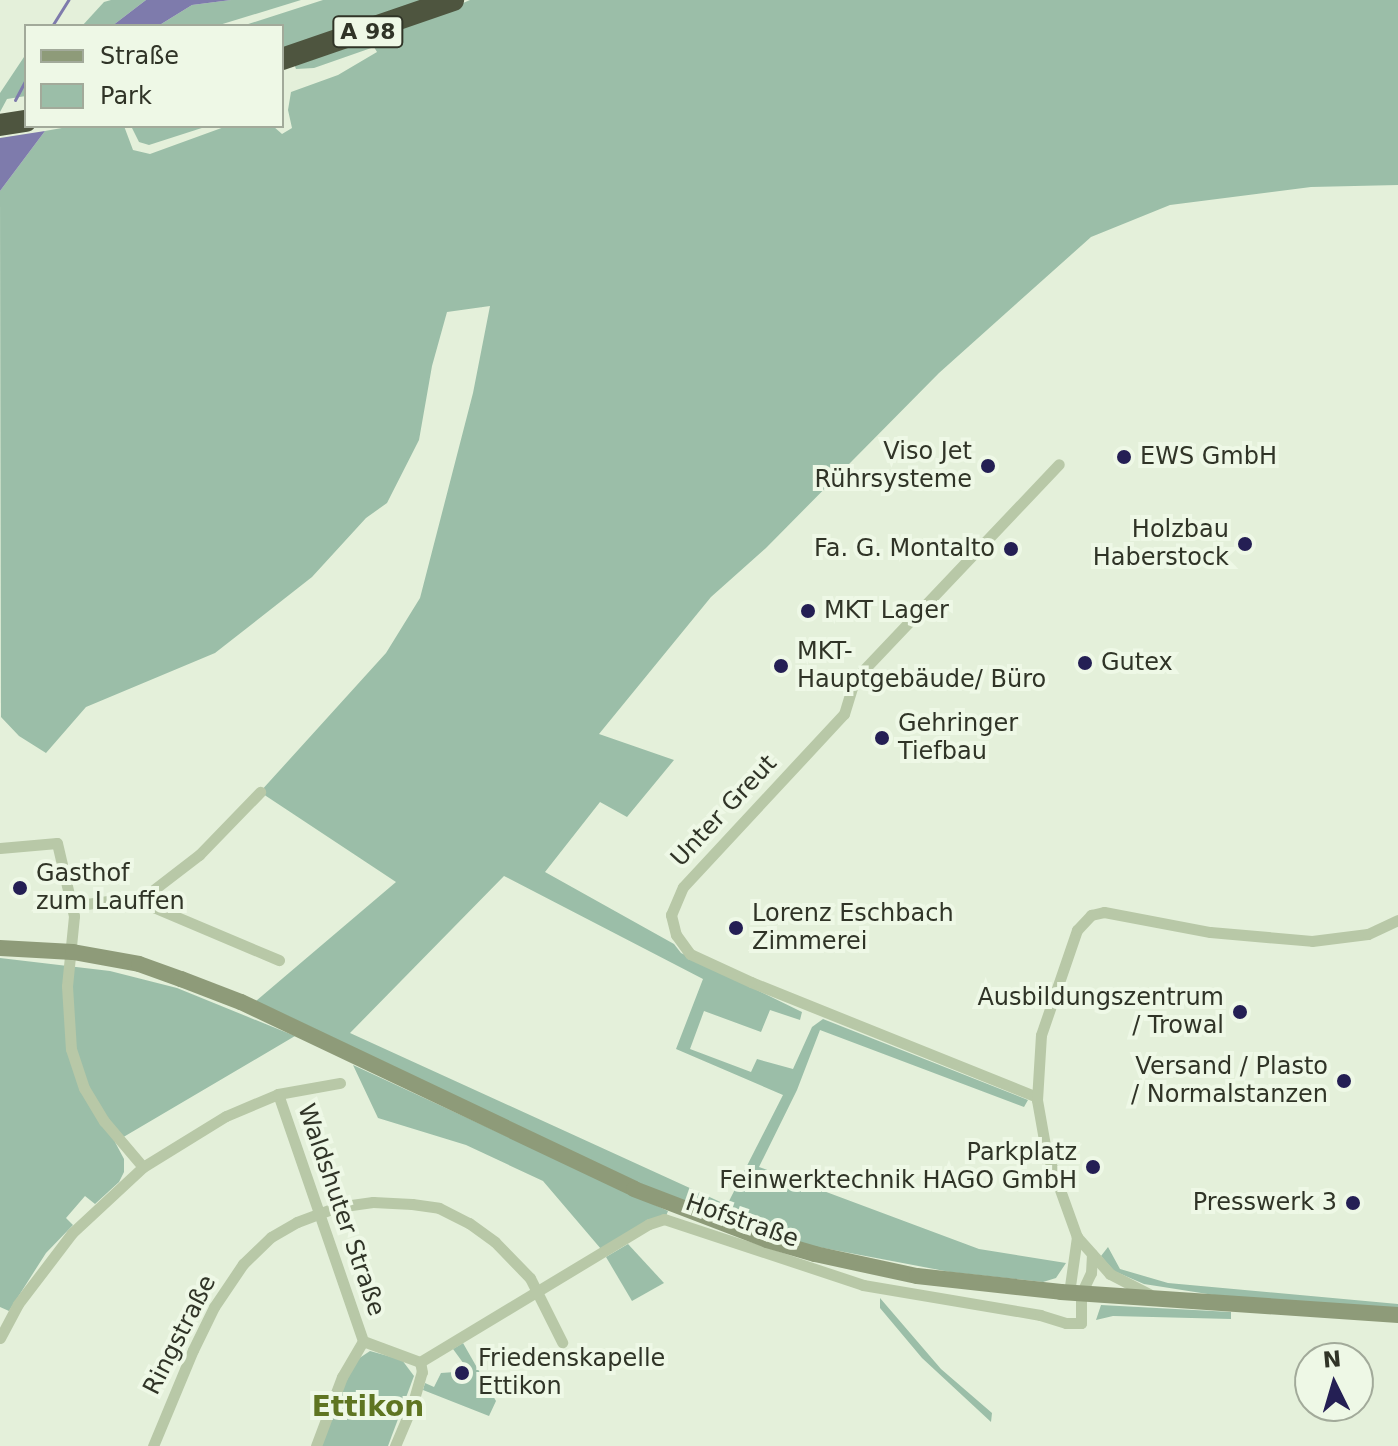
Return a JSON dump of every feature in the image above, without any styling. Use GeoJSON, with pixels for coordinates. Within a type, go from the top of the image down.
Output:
{"type":"FeatureCollection","features":[{"type":"Feature","properties":{"kind":"highway","name":"A 98"},"geometry":{"type":"LineString","coordinates":[[284,58],[453,0]]}},
{"type":"Feature","properties":{"kind":"highway"},"geometry":{"type":"LineString","coordinates":[[0,125],[24,121]]}},
{"type":"Feature","properties":{"kind":"main road"},"geometry":{"type":"LineString","coordinates":[[0,948],[73,952],[139,964],[241,1002],[634,1189],[767,1240],[917,1276],[1075,1293],[1398,1315]]}},
{"type":"Feature","properties":{"kind":"street","name":"Unter Greut"},"geometry":{"type":"LineString","coordinates":[[1037,1097],[751,982],[690,954],[676,935],[671,915],[683,887],[844,714],[855,679],[1059,464]]}},
{"type":"Feature","properties":{"kind":"street"},"geometry":{"type":"LineString","coordinates":[[139,901],[199,855],[260,792]]}},
{"type":"Feature","properties":{"kind":"street"},"geometry":{"type":"LineString","coordinates":[[0,848],[57,843],[72,906],[73,952],[67,986],[68,1020],[76,1062],[84,1088],[104,1121],[143,1167]]}},
{"type":"Feature","properties":{"kind":"street"},"geometry":{"type":"LineString","coordinates":[[72,906],[114,900],[139,901],[279,960]]}},
{"type":"Feature","properties":{"kind":"street"},"geometry":{"type":"LineString","coordinates":[[1162,1300],[1110,1274],[1077,1237],[1046,1151],[1036,1074],[1045,1021],[1077,930],[1091,915],[1104,912],[1210,932],[1290,941],[1368,934],[1398,920]]}},
{"type":"Feature","properties":{"kind":"street"},"geometry":{"type":"LineString","coordinates":[[0,1338],[18,1304],[72,1233],[143,1167],[226,1116],[278,1094],[340,1083]]}},
{"type":"Feature","properties":{"kind":"street","name":"Waldshuter Straße"},"geometry":{"type":"LineString","coordinates":[[278,1094],[363,1341]]}},
{"type":"Feature","properties":{"kind":"street","name":"Ringstraße"},"geometry":{"type":"LineString","coordinates":[[153,1446],[200,1335],[243,1264],[271,1237],[319,1213],[373,1202],[439,1208],[469,1223],[495,1242],[530,1278],[562,1342]]}},
{"type":"Feature","properties":{"kind":"street","name":"Hofstraße"},"geometry":{"type":"LineString","coordinates":[[420,1362],[649,1224],[667,1219],[863,1285],[1081,1323],[1075,1293]]}},
{"type":"Feature","properties":{"kind":"street"},"geometry":{"type":"LineString","coordinates":[[1075,1293],[1077,1237]]}},
{"type":"Feature","properties":{"kind":"street"},"geometry":{"type":"LineString","coordinates":[[1075,1293],[1091,1273],[1092,1254]]}},
{"type":"Feature","properties":{"kind":"street"},"geometry":{"type":"LineString","coordinates":[[316,1446],[342,1377],[363,1341],[420,1362],[422,1372],[412,1406],[395,1446]]}},
{"type":"Feature","properties":{"kind":"green space"},"geometry":{"type":"Polygon","coordinates":[[[146,0],[115,24],[84,24],[104,2],[146,0]]]}},
{"type":"Feature","properties":{"kind":"green space"},"geometry":{"type":"Polygon","coordinates":[[[231,0],[301,0],[223,24],[161,24],[192,5],[231,0]]]}},
{"type":"Feature","properties":{"kind":"green space"},"geometry":{"type":"Polygon","coordinates":[[[323,0],[427,0],[284,47],[284,24],[248,24],[323,0]]]}},
{"type":"Feature","properties":{"kind":"green space"},"geometry":{"type":"Polygon","coordinates":[[[470,0],[1398,0],[1398,185],[1311,187],[1170,205],[1091,237],[939,373],[766,548],[711,597],[599,734],[674,760],[627,817],[600,802],[545,872],[674,944],[681,953],[802,1012],[800,1020],[770,1010],[761,1032],[704,1011],[690,1049],[751,1072],[757,1059],[793,1069],[812,1027],[823,1019],[1028,1100],[1024,1107],[820,1030],[797,1090],[759,1167],[979,1249],[1066,1263],[1056,1278],[1043,1282],[950,1272],[797,1243],[681,1203],[256,1001],[396,882],[260,792],[386,653],[420,598],[473,393],[490,306],[447,312],[432,366],[419,440],[387,503],[366,518],[312,577],[215,653],[86,707],[46,753],[19,736],[1,717],[0,191],[45,131],[125,128],[133,150],[150,154],[222,128],[275,128],[282,134],[292,128],[288,110],[291,92],[338,75],[377,52],[374,47],[314,68],[296,69],[294,64],[415,24],[470,0]],[[504,876],[350,1033],[727,1205],[783,1095],[676,1049],[703,979],[504,876]]]}},
{"type":"Feature","properties":{"kind":"green space"},"geometry":{"type":"Polygon","coordinates":[[[24,57],[24,96],[7,99],[0,112],[0,93],[24,57]]]}},
{"type":"Feature","properties":{"kind":"green space"},"geometry":{"type":"Polygon","coordinates":[[[132,128],[202,128],[149,145],[139,142],[132,128]]]}},
{"type":"Feature","properties":{"kind":"green space"},"geometry":{"type":"Polygon","coordinates":[[[0,958],[110,971],[177,988],[295,1036],[115,1142],[124,1159],[124,1172],[119,1182],[95,1204],[85,1196],[66,1218],[73,1225],[46,1253],[9,1311],[0,1307],[0,958]]]}},
{"type":"Feature","properties":{"kind":"green space"},"geometry":{"type":"Polygon","coordinates":[[[353,1065],[668,1211],[666,1216],[601,1249],[543,1181],[466,1145],[378,1118],[353,1065]]]}},
{"type":"Feature","properties":{"kind":"green space"},"geometry":{"type":"Polygon","coordinates":[[[628,1244],[664,1283],[632,1301],[606,1257],[628,1244]]]}},
{"type":"Feature","properties":{"kind":"green space"},"geometry":{"type":"Polygon","coordinates":[[[1108,1247],[1120,1269],[1168,1283],[1398,1304],[1398,1309],[1214,1295],[1144,1284],[1114,1271],[1101,1256],[1108,1247]]]}},
{"type":"Feature","properties":{"kind":"green space"},"geometry":{"type":"Polygon","coordinates":[[[880,1298],[941,1369],[992,1413],[991,1422],[922,1358],[880,1308],[880,1298]]]}},
{"type":"Feature","properties":{"kind":"green space"},"geometry":{"type":"Polygon","coordinates":[[[1101,1305],[1231,1312],[1231,1319],[1113,1316],[1096,1320],[1101,1305]]]}},
{"type":"Feature","properties":{"kind":"green space"},"geometry":{"type":"Polygon","coordinates":[[[463,1343],[496,1401],[489,1416],[423,1390],[425,1383],[434,1387],[441,1373],[455,1372],[460,1379],[468,1379],[469,1371],[453,1349],[463,1343]]]}},
{"type":"Feature","properties":{"kind":"green space"},"geometry":{"type":"Polygon","coordinates":[[[370,1351],[402,1360],[414,1376],[388,1446],[319,1446],[345,1381],[358,1359],[370,1351]]]}},
{"type":"Feature","properties":{"kind":"shaded area"},"geometry":{"type":"Polygon","coordinates":[[[146,0],[231,0],[192,5],[161,24],[115,24],[146,0]]]}},
{"type":"Feature","properties":{"kind":"shaded area"},"geometry":{"type":"Polygon","coordinates":[[[45,131],[0,191],[0,138],[45,131]]]}},
{"type":"Feature","properties":{"kind":"waterway"},"geometry":{"type":"LineString","coordinates":[[53,24],[68,0]]}},
{"type":"Feature","properties":{"kind":"waterway"},"geometry":{"type":"LineString","coordinates":[[15,100],[24,83]]}},
{"type":"Feature","properties":{"kind":"place","name":"EWS GmbH"},"geometry":{"type":"Point","coordinates":[1124,457]}},
{"type":"Feature","properties":{"kind":"place","name":"Viso Jet Rührsysteme"},"geometry":{"type":"Point","coordinates":[988,466]}},
{"type":"Feature","properties":{"kind":"place","name":"Holzbau Haberstock"},"geometry":{"type":"Point","coordinates":[1245,544]}},
{"type":"Feature","properties":{"kind":"place","name":"Fa. G. Montalto"},"geometry":{"type":"Point","coordinates":[1011,549]}},
{"type":"Feature","properties":{"kind":"place","name":"MKT Lager"},"geometry":{"type":"Point","coordinates":[808,611]}},
{"type":"Feature","properties":{"kind":"place","name":"Gutex"},"geometry":{"type":"Point","coordinates":[1085,663]}},
{"type":"Feature","properties":{"kind":"place","name":"MKT- Hauptgebäude/ Büro"},"geometry":{"type":"Point","coordinates":[781,666]}},
{"type":"Feature","properties":{"kind":"place","name":"Gehringer Tiefbau"},"geometry":{"type":"Point","coordinates":[882,738]}},
{"type":"Feature","properties":{"kind":"place","name":"Gasthof zum Lauffen"},"geometry":{"type":"Point","coordinates":[20,888]}},
{"type":"Feature","properties":{"kind":"place","name":"Lorenz Eschbach Zimmerei"},"geometry":{"type":"Point","coordinates":[736,928]}},
{"type":"Feature","properties":{"kind":"place","name":"Ausbildungszentrum / Trowal"},"geometry":{"type":"Point","coordinates":[1240,1012]}},
{"type":"Feature","properties":{"kind":"place","name":"Versand / Plasto / Normalstanzen"},"geometry":{"type":"Point","coordinates":[1344,1081]}},
{"type":"Feature","properties":{"kind":"place","name":"Parkplatz Feinwerktechnik HAGO GmbH"},"geometry":{"type":"Point","coordinates":[1093,1167]}},
{"type":"Feature","properties":{"kind":"place","name":"Presswerk 3"},"geometry":{"type":"Point","coordinates":[1353,1203]}},
{"type":"Feature","properties":{"kind":"place","name":"Friedenskapelle Ettikon"},"geometry":{"type":"Point","coordinates":[462,1373]}},
{"type":"Feature","properties":{"kind":"district","name":"Ettikon"},"geometry":{"type":"Point","coordinates":[368,1407]}}]}
